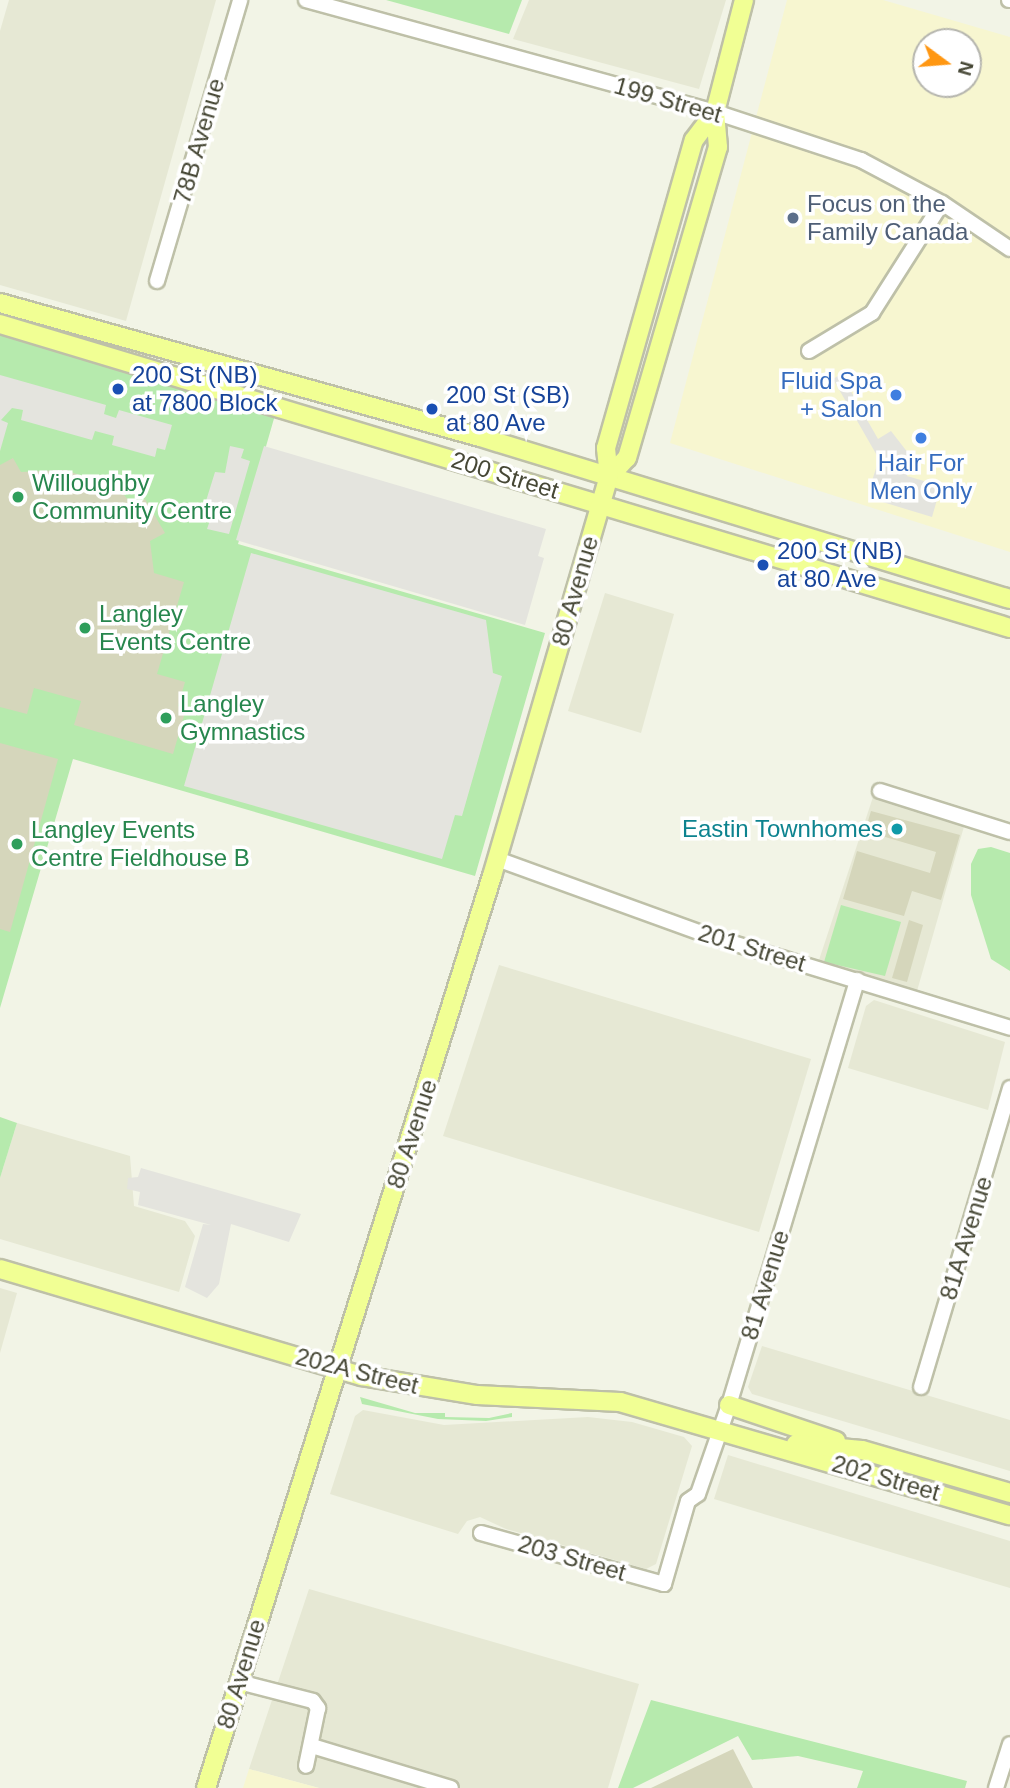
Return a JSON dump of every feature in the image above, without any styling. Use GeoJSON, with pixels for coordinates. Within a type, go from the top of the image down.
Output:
{"type":"FeatureCollection","features":[{"type":"Feature","properties":{"kind":"main road","name":"80 Avenue"},"geometry":{"type":"LineString","coordinates":[[608,477],[627,458],[718,147],[715,112],[744,0]]}},
{"type":"Feature","properties":{"kind":"main road","name":"80 Avenue"},"geometry":{"type":"LineString","coordinates":[[206,1788],[335,1368],[497,859],[608,477],[606,448],[694,140],[715,112]]}},
{"type":"Feature","properties":{"kind":"main road","name":"200 Street"},"geometry":{"type":"LineString","coordinates":[[0,303],[608,477],[1010,599]]}},
{"type":"Feature","properties":{"kind":"main road","name":"200 Street"},"geometry":{"type":"LineString","coordinates":[[0,324],[1010,628]]}},
{"type":"Feature","properties":{"kind":"main road","name":"202A Street"},"geometry":{"type":"LineString","coordinates":[[0,1269],[335,1368],[463,1393],[597,1398],[721,1431]]}},
{"type":"Feature","properties":{"kind":"main road"},"geometry":{"type":"LineString","coordinates":[[729,1405],[862,1450]]}},
{"type":"Feature","properties":{"kind":"main road","name":"202 Street"},"geometry":{"type":"LineString","coordinates":[[721,1431],[1010,1514]]}},
{"type":"Feature","properties":{"kind":"main road","name":"202 Street"},"geometry":{"type":"LineString","coordinates":[[762,1442],[862,1450],[1010,1493]]}},
{"type":"Feature","properties":{"kind":"street","name":"78B Avenue"},"geometry":{"type":"LineString","coordinates":[[158,281],[240,0]]}},
{"type":"Feature","properties":{"kind":"street","name":"199 Street"},"geometry":{"type":"LineString","coordinates":[[306,0],[715,112],[861,160],[942,203],[1010,249]]}},
{"type":"Feature","properties":{"kind":"street"},"geometry":{"type":"LineString","coordinates":[[809,351],[872,313],[942,203]]}},
{"type":"Feature","properties":{"kind":"street"},"geometry":{"type":"LineString","coordinates":[[880,791],[1010,832]]}},
{"type":"Feature","properties":{"kind":"street","name":"201 Street"},"geometry":{"type":"LineString","coordinates":[[497,859],[710,936],[1010,1028]]}},
{"type":"Feature","properties":{"kind":"street","name":"81 Avenue"},"geometry":{"type":"LineString","coordinates":[[664,1584],[688,1501],[698,1494],[721,1431],[856,980]]}},
{"type":"Feature","properties":{"kind":"street","name":"81A Avenue"},"geometry":{"type":"LineString","coordinates":[[921,1387],[1010,1088]]}},
{"type":"Feature","properties":{"kind":"street","name":"203 Street"},"geometry":{"type":"LineString","coordinates":[[481,1533],[664,1584]]}},
{"type":"Feature","properties":{"kind":"street"},"geometry":{"type":"LineString","coordinates":[[239,1682],[313,1701],[318,1725],[306,1766]]}},
{"type":"Feature","properties":{"kind":"street"},"geometry":{"type":"LineString","coordinates":[[996,1788],[1010,1744]]}},
{"type":"Feature","properties":{"kind":"street"},"geometry":{"type":"LineString","coordinates":[[312,1746],[452,1788]]}},
{"type":"Feature","properties":{"kind":"shaded area"},"geometry":{"type":"Polygon","coordinates":[[[9,0],[216,0],[126,321],[0,285],[0,31],[9,0]]]}},
{"type":"Feature","properties":{"kind":"shaded area"},"geometry":{"type":"Polygon","coordinates":[[[529,0],[726,0],[699,89],[513,39],[529,0]]]}},
{"type":"Feature","properties":{"kind":"shaded area"},"geometry":{"type":"Polygon","coordinates":[[[787,0],[883,0],[979,28],[912,28],[912,98],[982,98],[982,29],[1010,37],[1010,552],[670,443],[787,0]]]}},
{"type":"Feature","properties":{"kind":"shaded area"},"geometry":{"type":"Polygon","coordinates":[[[841,374],[878,439],[891,431],[912,458],[907,476],[941,486],[932,517],[876,500],[880,490],[870,487],[879,459],[833,379],[841,374]]]}},
{"type":"Feature","properties":{"kind":"shaded area"},"geometry":{"type":"Polygon","coordinates":[[[0,375],[106,405],[104,414],[116,418],[119,410],[172,425],[165,450],[157,448],[155,457],[112,445],[114,436],[95,431],[92,440],[21,420],[23,410],[12,408],[1,420],[8,423],[0,451],[0,375]]]}},
{"type":"Feature","properties":{"kind":"shaded area"},"geometry":{"type":"Polygon","coordinates":[[[230,446],[244,449],[241,458],[250,461],[229,534],[207,529],[210,520],[201,517],[215,472],[225,473],[230,446]]]}},
{"type":"Feature","properties":{"kind":"shaded area"},"geometry":{"type":"Polygon","coordinates":[[[264,446],[546,529],[538,556],[544,558],[525,625],[236,540],[264,446]]]}},
{"type":"Feature","properties":{"kind":"shaded area"},"geometry":{"type":"Polygon","coordinates":[[[251,553],[486,620],[493,673],[502,676],[462,816],[455,815],[442,859],[184,786],[251,553]]]}},
{"type":"Feature","properties":{"kind":"shaded area"},"geometry":{"type":"Polygon","coordinates":[[[605,593],[674,614],[641,733],[568,711],[605,593]]]}},
{"type":"Feature","properties":{"kind":"shaded area","name":"Eastin Townhomes"},"geometry":{"type":"Polygon","coordinates":[[[873,797],[965,823],[917,991],[818,963],[873,797]]]}},
{"type":"Feature","properties":{"kind":"shaded area"},"geometry":{"type":"Polygon","coordinates":[[[499,965],[811,1059],[759,1232],[443,1136],[499,965]]]}},
{"type":"Feature","properties":{"kind":"shaded area"},"geometry":{"type":"Polygon","coordinates":[[[874,1000],[1005,1042],[988,1110],[848,1068],[866,1006],[874,1000]]]}},
{"type":"Feature","properties":{"kind":"shaded area"},"geometry":{"type":"Polygon","coordinates":[[[17,1123],[130,1156],[134,1206],[185,1221],[195,1236],[179,1292],[0,1239],[0,1178],[17,1123]]]}},
{"type":"Feature","properties":{"kind":"shaded area"},"geometry":{"type":"Polygon","coordinates":[[[141,1168],[301,1214],[289,1242],[231,1224],[219,1284],[207,1298],[185,1287],[203,1224],[211,1225],[138,1205],[140,1192],[127,1189],[128,1178],[138,1177],[141,1168]]]}},
{"type":"Feature","properties":{"kind":"shaded area"},"geometry":{"type":"Polygon","coordinates":[[[0,1288],[17,1293],[0,1353],[0,1288]]]}},
{"type":"Feature","properties":{"kind":"shaded area"},"geometry":{"type":"Polygon","coordinates":[[[762,1346],[1010,1420],[1010,1471],[752,1394],[748,1387],[762,1346]]]}},
{"type":"Feature","properties":{"kind":"shaded area"},"geometry":{"type":"Polygon","coordinates":[[[363,1410],[444,1425],[588,1417],[632,1422],[684,1437],[692,1446],[656,1564],[646,1569],[506,1529],[480,1517],[467,1521],[458,1534],[330,1494],[355,1416],[363,1410]]]}},
{"type":"Feature","properties":{"kind":"shaded area"},"geometry":{"type":"Polygon","coordinates":[[[728,1455],[1010,1541],[1010,1588],[714,1499],[728,1455]]]}},
{"type":"Feature","properties":{"kind":"shaded area"},"geometry":{"type":"Polygon","coordinates":[[[309,1589],[639,1684],[608,1788],[319,1788],[249,1769],[309,1589]]]}},
{"type":"Feature","properties":{"kind":"shaded area"},"geometry":{"type":"Polygon","coordinates":[[[249,1769],[319,1788],[243,1788],[249,1769]]]}},
{"type":"Feature","properties":{"kind":"green space"},"geometry":{"type":"Polygon","coordinates":[[[386,0],[522,0],[509,34],[386,0]]]}},
{"type":"Feature","properties":{"kind":"green space"},"geometry":{"type":"Polygon","coordinates":[[[0,335],[275,415],[238,544],[545,633],[475,876],[73,759],[0,1008],[0,335]]]}},
{"type":"Feature","properties":{"kind":"green space"},"geometry":{"type":"Polygon","coordinates":[[[991,847],[1010,853],[1010,971],[991,959],[971,895],[971,864],[978,849],[991,847]]]}},
{"type":"Feature","properties":{"kind":"green space"},"geometry":{"type":"Polygon","coordinates":[[[841,905],[901,922],[885,976],[824,962],[841,905]]]}},
{"type":"Feature","properties":{"kind":"green space"},"geometry":{"type":"Polygon","coordinates":[[[0,1117],[17,1123],[0,1178],[0,1117]]]}},
{"type":"Feature","properties":{"kind":"green space"},"geometry":{"type":"Polygon","coordinates":[[[360,1397],[415,1413],[445,1413],[445,1417],[489,1418],[512,1413],[512,1417],[486,1421],[438,1419],[362,1404],[360,1397]]]}},
{"type":"Feature","properties":{"kind":"green space"},"geometry":{"type":"Polygon","coordinates":[[[651,1700],[967,1781],[965,1788],[857,1788],[863,1771],[798,1756],[752,1760],[738,1736],[633,1788],[618,1788],[651,1700]]]}},
{"type":"Feature","properties":{"kind":"building","name":"Langley Events Centre"},"geometry":{"type":"Polygon","coordinates":[[[13,458],[21,472],[66,470],[121,491],[132,505],[145,499],[165,533],[150,541],[154,573],[184,582],[157,674],[185,682],[178,706],[186,709],[173,754],[74,725],[81,701],[34,688],[27,714],[0,707],[0,465],[13,458]]]}},
{"type":"Feature","properties":{"kind":"building","name":"Langley Events Centre Fieldhouse B"},"geometry":{"type":"Polygon","coordinates":[[[0,743],[58,759],[10,932],[0,929],[0,743]]]}},
{"type":"Feature","properties":{"kind":"building"},"geometry":{"type":"Polygon","coordinates":[[[871,811],[960,835],[941,900],[912,891],[904,916],[843,899],[857,851],[930,873],[936,852],[865,831],[871,811]]]}},
{"type":"Feature","properties":{"kind":"building"},"geometry":{"type":"Polygon","coordinates":[[[909,920],[923,925],[907,982],[892,978],[909,920]]]}},
{"type":"Feature","properties":{"kind":"building"},"geometry":{"type":"Polygon","coordinates":[[[733,1749],[753,1788],[651,1788],[733,1749]]]}},
{"type":"Feature","properties":{"kind":"place","name":"Focus on the Family Canada"},"geometry":{"type":"Point","coordinates":[793,218]}},
{"type":"Feature","properties":{"kind":"place","name":"200 St (NB) at 7800 Block"},"geometry":{"type":"Point","coordinates":[118,389]}},
{"type":"Feature","properties":{"kind":"place","name":"Fluid Spa + Salon"},"geometry":{"type":"Point","coordinates":[896,395]}},
{"type":"Feature","properties":{"kind":"place","name":"200 St (SB) at 80 Ave"},"geometry":{"type":"Point","coordinates":[432,409]}},
{"type":"Feature","properties":{"kind":"place","name":"Hair For Men Only"},"geometry":{"type":"Point","coordinates":[921,438]}},
{"type":"Feature","properties":{"kind":"place","name":"Willoughby Community Centre"},"geometry":{"type":"Point","coordinates":[18,497]}},
{"type":"Feature","properties":{"kind":"place","name":"200 St (NB) at 80 Ave"},"geometry":{"type":"Point","coordinates":[763,565]}},
{"type":"Feature","properties":{"kind":"place","name":"Langley Events Centre"},"geometry":{"type":"Point","coordinates":[85,628]}},
{"type":"Feature","properties":{"kind":"place","name":"Langley Gymnastics"},"geometry":{"type":"Point","coordinates":[166,718]}},
{"type":"Feature","properties":{"kind":"place","name":"Eastin Townhomes"},"geometry":{"type":"Point","coordinates":[897,829]}},
{"type":"Feature","properties":{"kind":"place","name":"Langley Events Centre Fieldhouse B"},"geometry":{"type":"Point","coordinates":[17,844]}}]}
